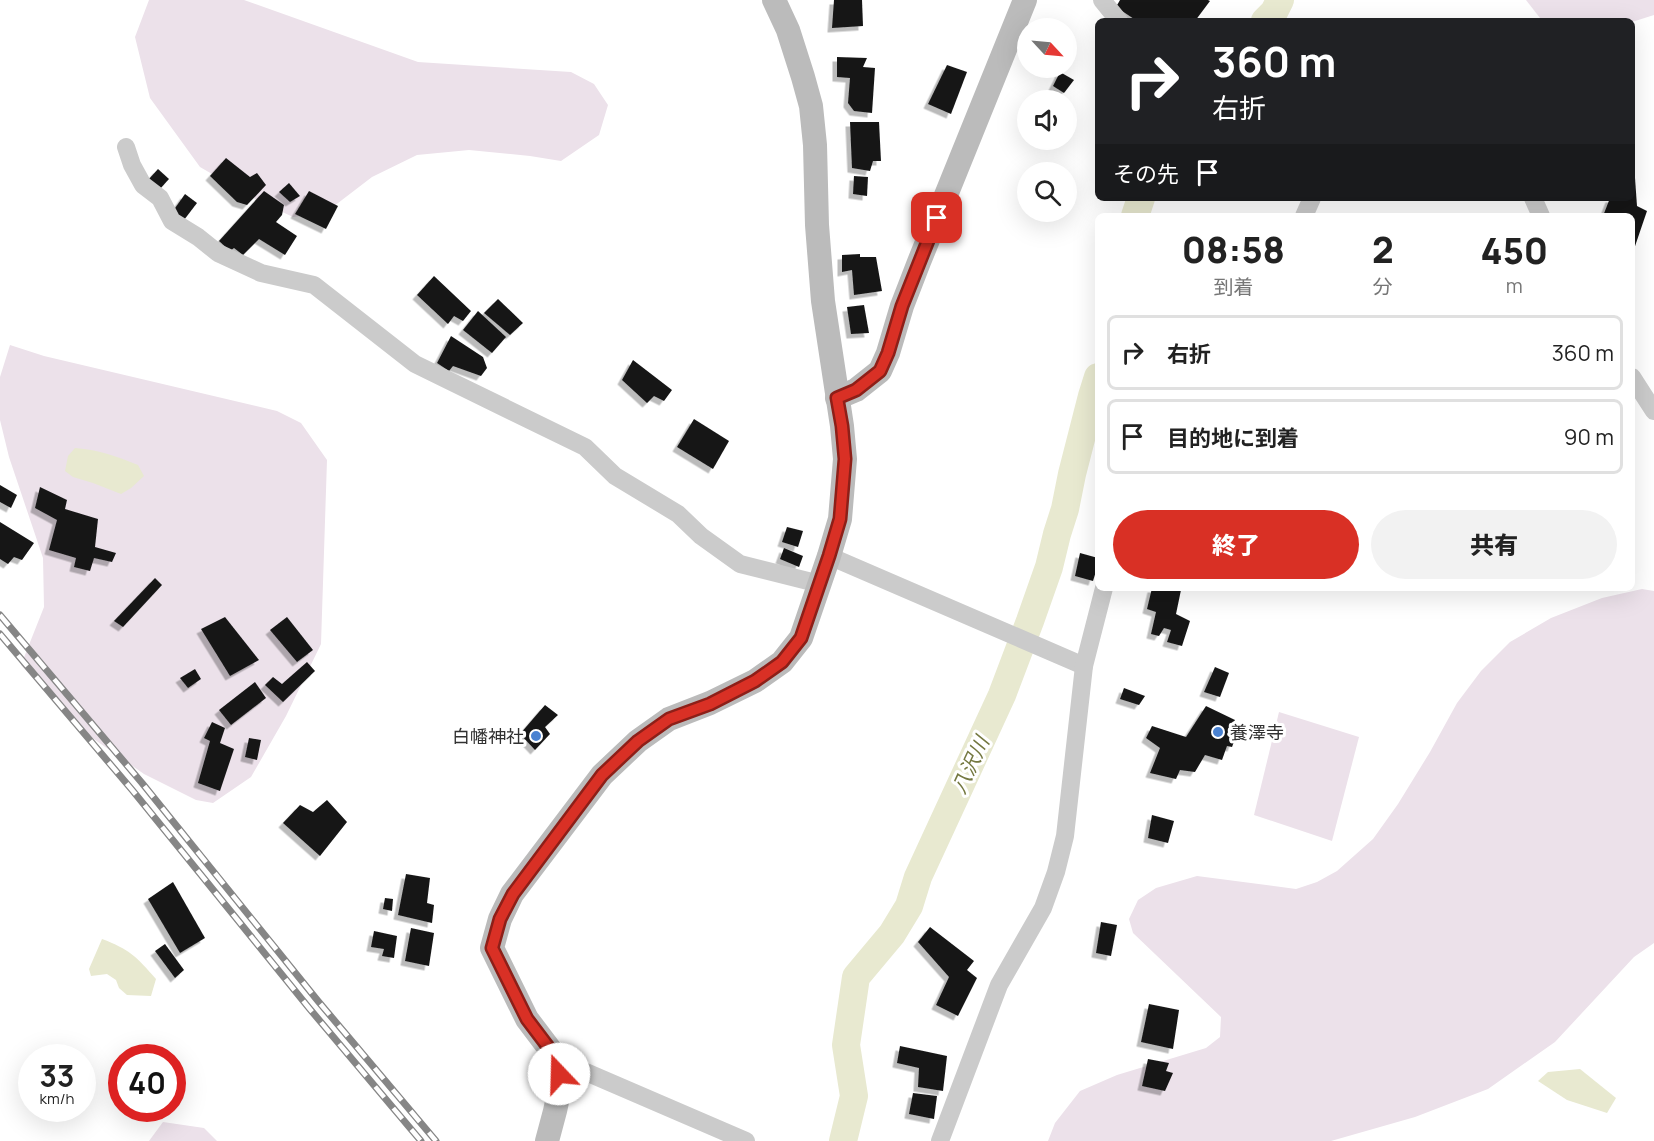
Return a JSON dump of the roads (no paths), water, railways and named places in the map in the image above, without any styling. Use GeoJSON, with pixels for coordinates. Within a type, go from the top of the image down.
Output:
{"type":"FeatureCollection","features":[{"type":"Feature","properties":{"kind":"street"},"geometry":{"type":"LineString","coordinates":[[746,1141],[558,1060],[527,1019],[492,948],[500,919],[513,894],[602,775],[638,741],[669,719],[719,699],[755,681],[782,662],[801,638],[829,556],[840,519],[844,483],[844,448],[822,290],[817,225],[815,145],[811,106],[804,77],[788,30],[774,0]]}},
{"type":"Feature","properties":{"kind":"street"},"geometry":{"type":"LineString","coordinates":[[837,398],[856,390],[880,371],[919,262],[1025,0]]}},
{"type":"Feature","properties":{"kind":"street"},"geometry":{"type":"LineString","coordinates":[[1102,0],[1117,18]]}},
{"type":"Feature","properties":{"kind":"street"},"geometry":{"type":"LineString","coordinates":[[126,147],[132,165],[143,185],[160,198],[172,221],[198,237],[218,254],[261,273],[314,285],[415,364],[585,447],[615,476],[678,514],[701,536],[740,564],[820,584]]}},
{"type":"Feature","properties":{"kind":"street"},"geometry":{"type":"LineString","coordinates":[[1635,382],[1654,411]]}},
{"type":"Feature","properties":{"kind":"street"},"geometry":{"type":"LineString","coordinates":[[829,556],[1084,666]]}},
{"type":"Feature","properties":{"kind":"street"},"geometry":{"type":"LineString","coordinates":[[940,1141],[999,985],[1043,908],[1056,873],[1065,836],[1084,666],[1103,591]]}},
{"type":"Feature","properties":{"kind":"street"},"geometry":{"type":"LineString","coordinates":[[547,1141],[560,1088],[558,1060]]}},
{"type":"Feature","properties":{"kind":"waterway","name":"八沢川"},"geometry":{"type":"LineString","coordinates":[[1268,18],[1280,0]]}},
{"type":"Feature","properties":{"kind":"waterway","name":"八沢川"},"geometry":{"type":"LineString","coordinates":[[1136,213],[1140,201]]}},
{"type":"Feature","properties":{"kind":"waterway","name":"八沢川"},"geometry":{"type":"LineString","coordinates":[[843,1141],[854,1096],[846,1045],[856,977],[892,934],[909,906],[918,877],[1002,695],[1049,567],[1095,386]]}},
{"type":"Feature","properties":{"kind":"railway"},"geometry":{"type":"LineString","coordinates":[[0,615],[142,783],[318,1001],[436,1141]]}},
{"type":"Feature","properties":{"kind":"railway"},"geometry":{"type":"LineString","coordinates":[[0,634],[133,791],[309,1008],[421,1141]]}},
{"type":"Feature","properties":{"kind":"place","name":"養澤寺"},"geometry":{"type":"Point","coordinates":[1218,732]}},
{"type":"Feature","properties":{"kind":"place","name":"白幡神社"},"geometry":{"type":"Point","coordinates":[536,736]}}]}
